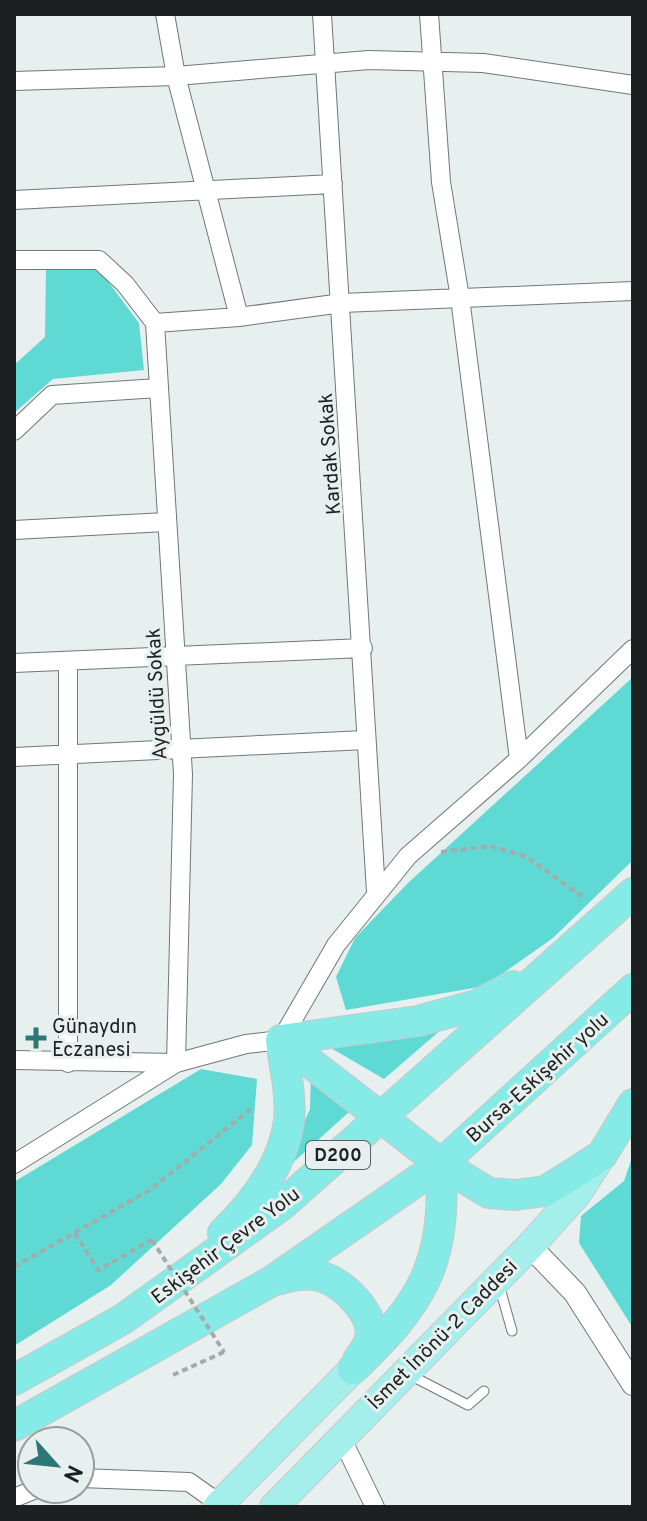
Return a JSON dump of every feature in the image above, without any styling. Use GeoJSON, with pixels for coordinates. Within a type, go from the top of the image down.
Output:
{"type":"FeatureCollection","features":[{"type":"Feature","properties":{"kind":"highway","name":"Eskişehir Çevre Yolu"},"geometry":{"type":"LineString","coordinates":[[14,1380],[157,1297],[282,1205],[633,893]]}},
{"type":"Feature","properties":{"kind":"highway"},"geometry":{"type":"LineString","coordinates":[[281,1040],[418,1021],[477,1005],[551,968]]}},
{"type":"Feature","properties":{"kind":"highway","name":"Bursa-Eskişehir yolu"},"geometry":{"type":"LineString","coordinates":[[441,1164],[531,1086],[633,989]]}},
{"type":"Feature","properties":{"kind":"highway"},"geometry":{"type":"LineString","coordinates":[[281,1040],[441,1164],[489,1193],[515,1195],[545,1191],[602,1155],[633,1104]]}},
{"type":"Feature","properties":{"kind":"highway"},"geometry":{"type":"LineString","coordinates":[[157,1297],[231,1224],[262,1187],[280,1157],[290,1119],[281,1040]]}},
{"type":"Feature","properties":{"kind":"highway"},"geometry":{"type":"LineString","coordinates":[[14,1426],[272,1281],[441,1164]]}},
{"type":"Feature","properties":{"kind":"highway"},"geometry":{"type":"LineString","coordinates":[[353,1369],[394,1330],[419,1293],[430,1267],[443,1214],[441,1164]]}},
{"type":"Feature","properties":{"kind":"highway"},"geometry":{"type":"LineString","coordinates":[[272,1281],[300,1274],[324,1277],[350,1295],[370,1319],[370,1339],[353,1369]]}},
{"type":"Feature","properties":{"kind":"main road","name":"İsmet İnönü-2 Caddesi"},"geometry":{"type":"LineString","coordinates":[[274,1507],[530,1246],[577,1194],[602,1155]]}},
{"type":"Feature","properties":{"kind":"main road","name":"İsmet İnönü-2 Caddesi"},"geometry":{"type":"LineString","coordinates":[[218,1506],[353,1369]]}},
{"type":"Feature","properties":{"kind":"street"},"geometry":{"type":"LineString","coordinates":[[165,14],[176,76],[239,317]]}},
{"type":"Feature","properties":{"kind":"street","name":"Kardak Sokak"},"geometry":{"type":"LineString","coordinates":[[322,14],[376,892]]}},
{"type":"Feature","properties":{"kind":"street"},"geometry":{"type":"LineString","coordinates":[[429,14],[441,182],[460,298],[519,759]]}},
{"type":"Feature","properties":{"kind":"street"},"geometry":{"type":"LineString","coordinates":[[14,81],[176,76],[369,60],[483,63],[633,85]]}},
{"type":"Feature","properties":{"kind":"street"},"geometry":{"type":"LineString","coordinates":[[14,200],[207,193],[333,184]]}},
{"type":"Feature","properties":{"kind":"street"},"geometry":{"type":"LineString","coordinates":[[14,260],[99,260],[125,284],[155,323],[239,317],[342,303],[633,291]]}},
{"type":"Feature","properties":{"kind":"street","name":"Aygüldü Sokak"},"geometry":{"type":"LineString","coordinates":[[155,323],[182,752],[176,1063]]}},
{"type":"Feature","properties":{"kind":"street"},"geometry":{"type":"LineString","coordinates":[[14,431],[52,395],[158,388]]}},
{"type":"Feature","properties":{"kind":"street"},"geometry":{"type":"LineString","coordinates":[[14,530],[166,522]]}},
{"type":"Feature","properties":{"kind":"street"},"geometry":{"type":"LineString","coordinates":[[14,663],[363,648]]}},
{"type":"Feature","properties":{"kind":"street"},"geometry":{"type":"LineString","coordinates":[[14,1060],[176,1063],[246,1044],[281,1040],[336,945],[408,856],[519,759],[633,649]]}},
{"type":"Feature","properties":{"kind":"street"},"geometry":{"type":"LineString","coordinates":[[68,662],[68,1063]]}},
{"type":"Feature","properties":{"kind":"street"},"geometry":{"type":"LineString","coordinates":[[14,757],[182,752],[365,740]]}},
{"type":"Feature","properties":{"kind":"street"},"geometry":{"type":"LineString","coordinates":[[14,1164],[176,1063]]}},
{"type":"Feature","properties":{"kind":"street"},"geometry":{"type":"LineString","coordinates":[[530,1246],[575,1293],[633,1384]]}},
{"type":"Feature","properties":{"kind":"street"},"geometry":{"type":"LineString","coordinates":[[341,1437],[375,1507]]}},
{"type":"Feature","properties":{"kind":"street"},"geometry":{"type":"LineString","coordinates":[[96,1479],[189,1482],[218,1506]]}},
{"type":"Feature","properties":{"kind":"lane"},"geometry":{"type":"LineString","coordinates":[[497,1279],[512,1331]]}},
{"type":"Feature","properties":{"kind":"lane"},"geometry":{"type":"LineString","coordinates":[[405,1373],[468,1405],[484,1391]]}},
{"type":"Feature","properties":{"kind":"path"},"geometry":{"type":"LineString","coordinates":[[408,856],[490,846],[527,857],[584,898]]}},
{"type":"Feature","properties":{"kind":"path"},"geometry":{"type":"LineString","coordinates":[[14,1267],[150,1190],[252,1108]]}},
{"type":"Feature","properties":{"kind":"path"},"geometry":{"type":"LineString","coordinates":[[75,1233],[98,1270],[152,1240],[224,1352],[173,1375]]}},
{"type":"Feature","properties":{"kind":"shaded area"},"geometry":{"type":"Polygon","coordinates":[[[46,267],[98,268],[139,323],[144,370],[53,379],[14,413],[14,365],[45,337],[46,267]]]}},
{"type":"Feature","properties":{"kind":"shaded area"},"geometry":{"type":"Polygon","coordinates":[[[633,677],[633,860],[553,938],[485,986],[346,1010],[336,977],[355,938],[408,883],[633,677]]]}},
{"type":"Feature","properties":{"kind":"shaded area"},"geometry":{"type":"Polygon","coordinates":[[[450,1022],[384,1079],[324,1044],[450,1022]]]}},
{"type":"Feature","properties":{"kind":"shaded area"},"geometry":{"type":"Polygon","coordinates":[[[201,1069],[257,1079],[252,1145],[221,1184],[111,1285],[14,1346],[14,1182],[201,1069]]]}},
{"type":"Feature","properties":{"kind":"shaded area"},"geometry":{"type":"Polygon","coordinates":[[[311,1070],[359,1103],[287,1168],[285,1165],[310,1109],[311,1070]]]}},
{"type":"Feature","properties":{"kind":"shaded area"},"geometry":{"type":"Polygon","coordinates":[[[633,1155],[633,1328],[579,1243],[581,1216],[624,1181],[633,1155]]]}},
{"type":"Feature","properties":{"kind":"place","name":"Günaydın Eczanesi"},"geometry":{"type":"Point","coordinates":[36,1038]}}]}
